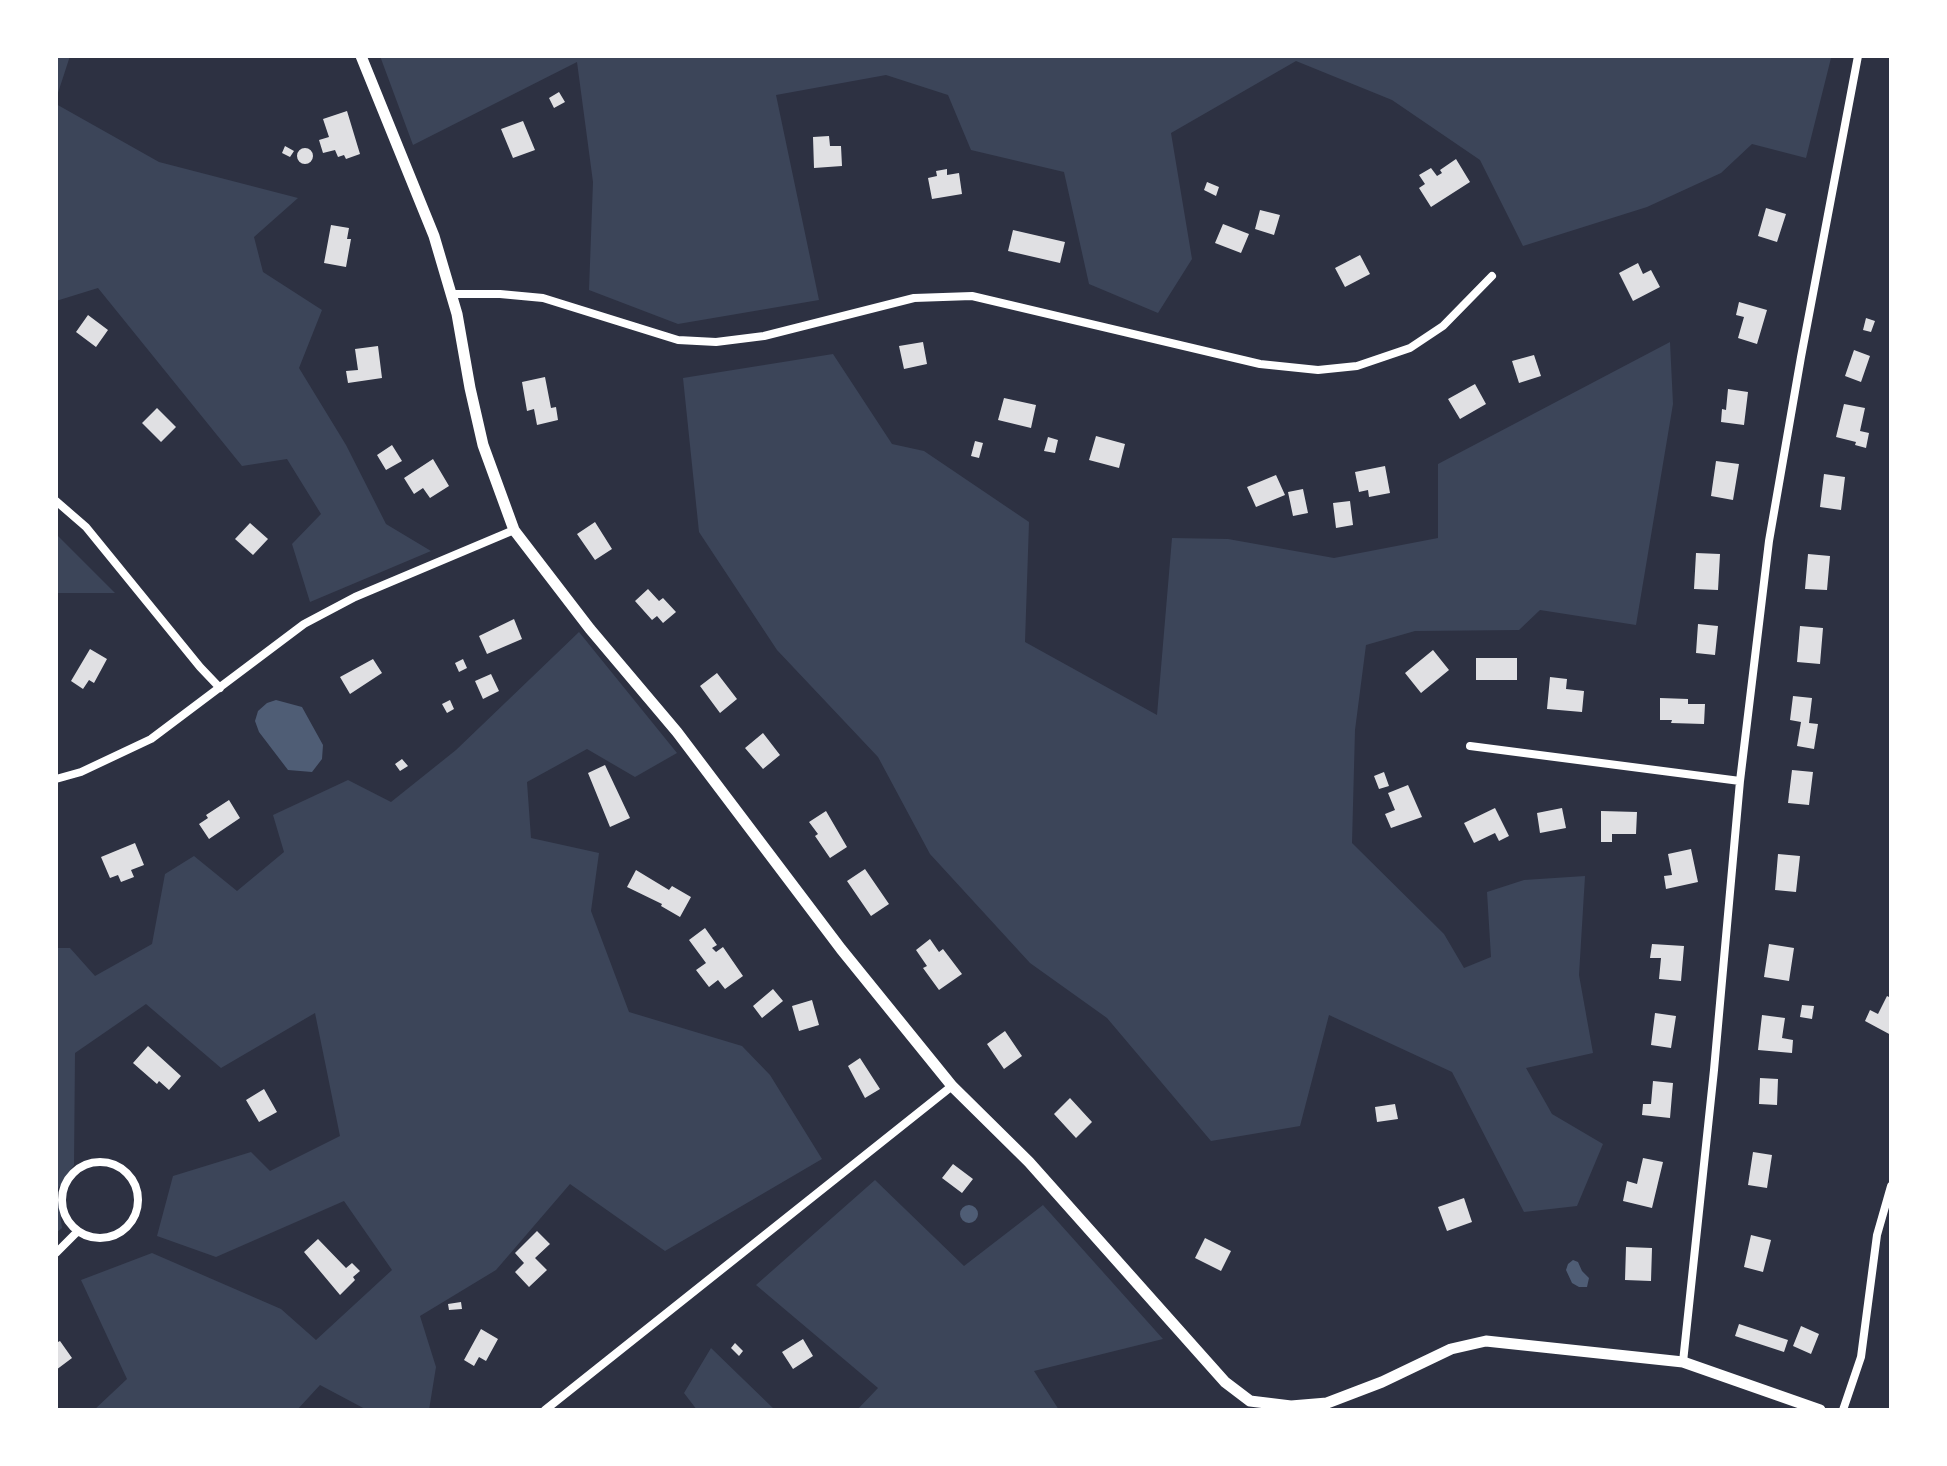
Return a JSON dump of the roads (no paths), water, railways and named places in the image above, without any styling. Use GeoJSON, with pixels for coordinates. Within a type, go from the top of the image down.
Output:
{"type":"FeatureCollection","features":[{"type":"Feature","properties":{"kind":"street"},"geometry":{"type":"LineString","coordinates":[[361,56],[421,199],[453,294],[483,445],[514,530],[590,629],[677,732],[841,949],[952,1086],[1029,1162],[1213,1370],[1250,1401],[1291,1406],[1327,1403],[1382,1382],[1451,1349],[1486,1341],[1683,1362],[1820,1410]]}},
{"type":"Feature","properties":{"kind":"street"},"geometry":{"type":"LineString","coordinates":[[1683,1362],[1740,781],[1769,541],[1858,56]]}},
{"type":"Feature","properties":{"kind":"street"},"geometry":{"type":"LineString","coordinates":[[453,294],[543,298],[663,337],[716,342],[764,336],[914,298],[972,296],[1260,364],[1318,370],[1357,366],[1410,348],[1443,326],[1492,276]]}},
{"type":"Feature","properties":{"kind":"street"},"geometry":{"type":"LineString","coordinates":[[56,501],[86,527],[220,688]]}},
{"type":"Feature","properties":{"kind":"street"},"geometry":{"type":"LineString","coordinates":[[56,779],[81,772],[151,739],[317,617],[355,597],[514,530]]}},
{"type":"Feature","properties":{"kind":"street"},"geometry":{"type":"LineString","coordinates":[[1470,746],[1740,781]]}},
{"type":"Feature","properties":{"kind":"street"},"geometry":{"type":"LineString","coordinates":[[545,1410],[952,1086]]}},
{"type":"Feature","properties":{"kind":"street"},"geometry":{"type":"LineString","coordinates":[[97,1162],[121,1168],[132,1180],[138,1195],[137,1211],[129,1225],[108,1237],[92,1237],[78,1231],[64,1210],[63,1194],[69,1178],[81,1167],[97,1162]]}},
{"type":"Feature","properties":{"kind":"street"},"geometry":{"type":"LineString","coordinates":[[1843,1410],[1861,1357],[1877,1235],[1891,1186]]}},
{"type":"Feature","properties":{"kind":"street"},"geometry":{"type":"LineString","coordinates":[[56,1253],[78,1231]]}}]}
